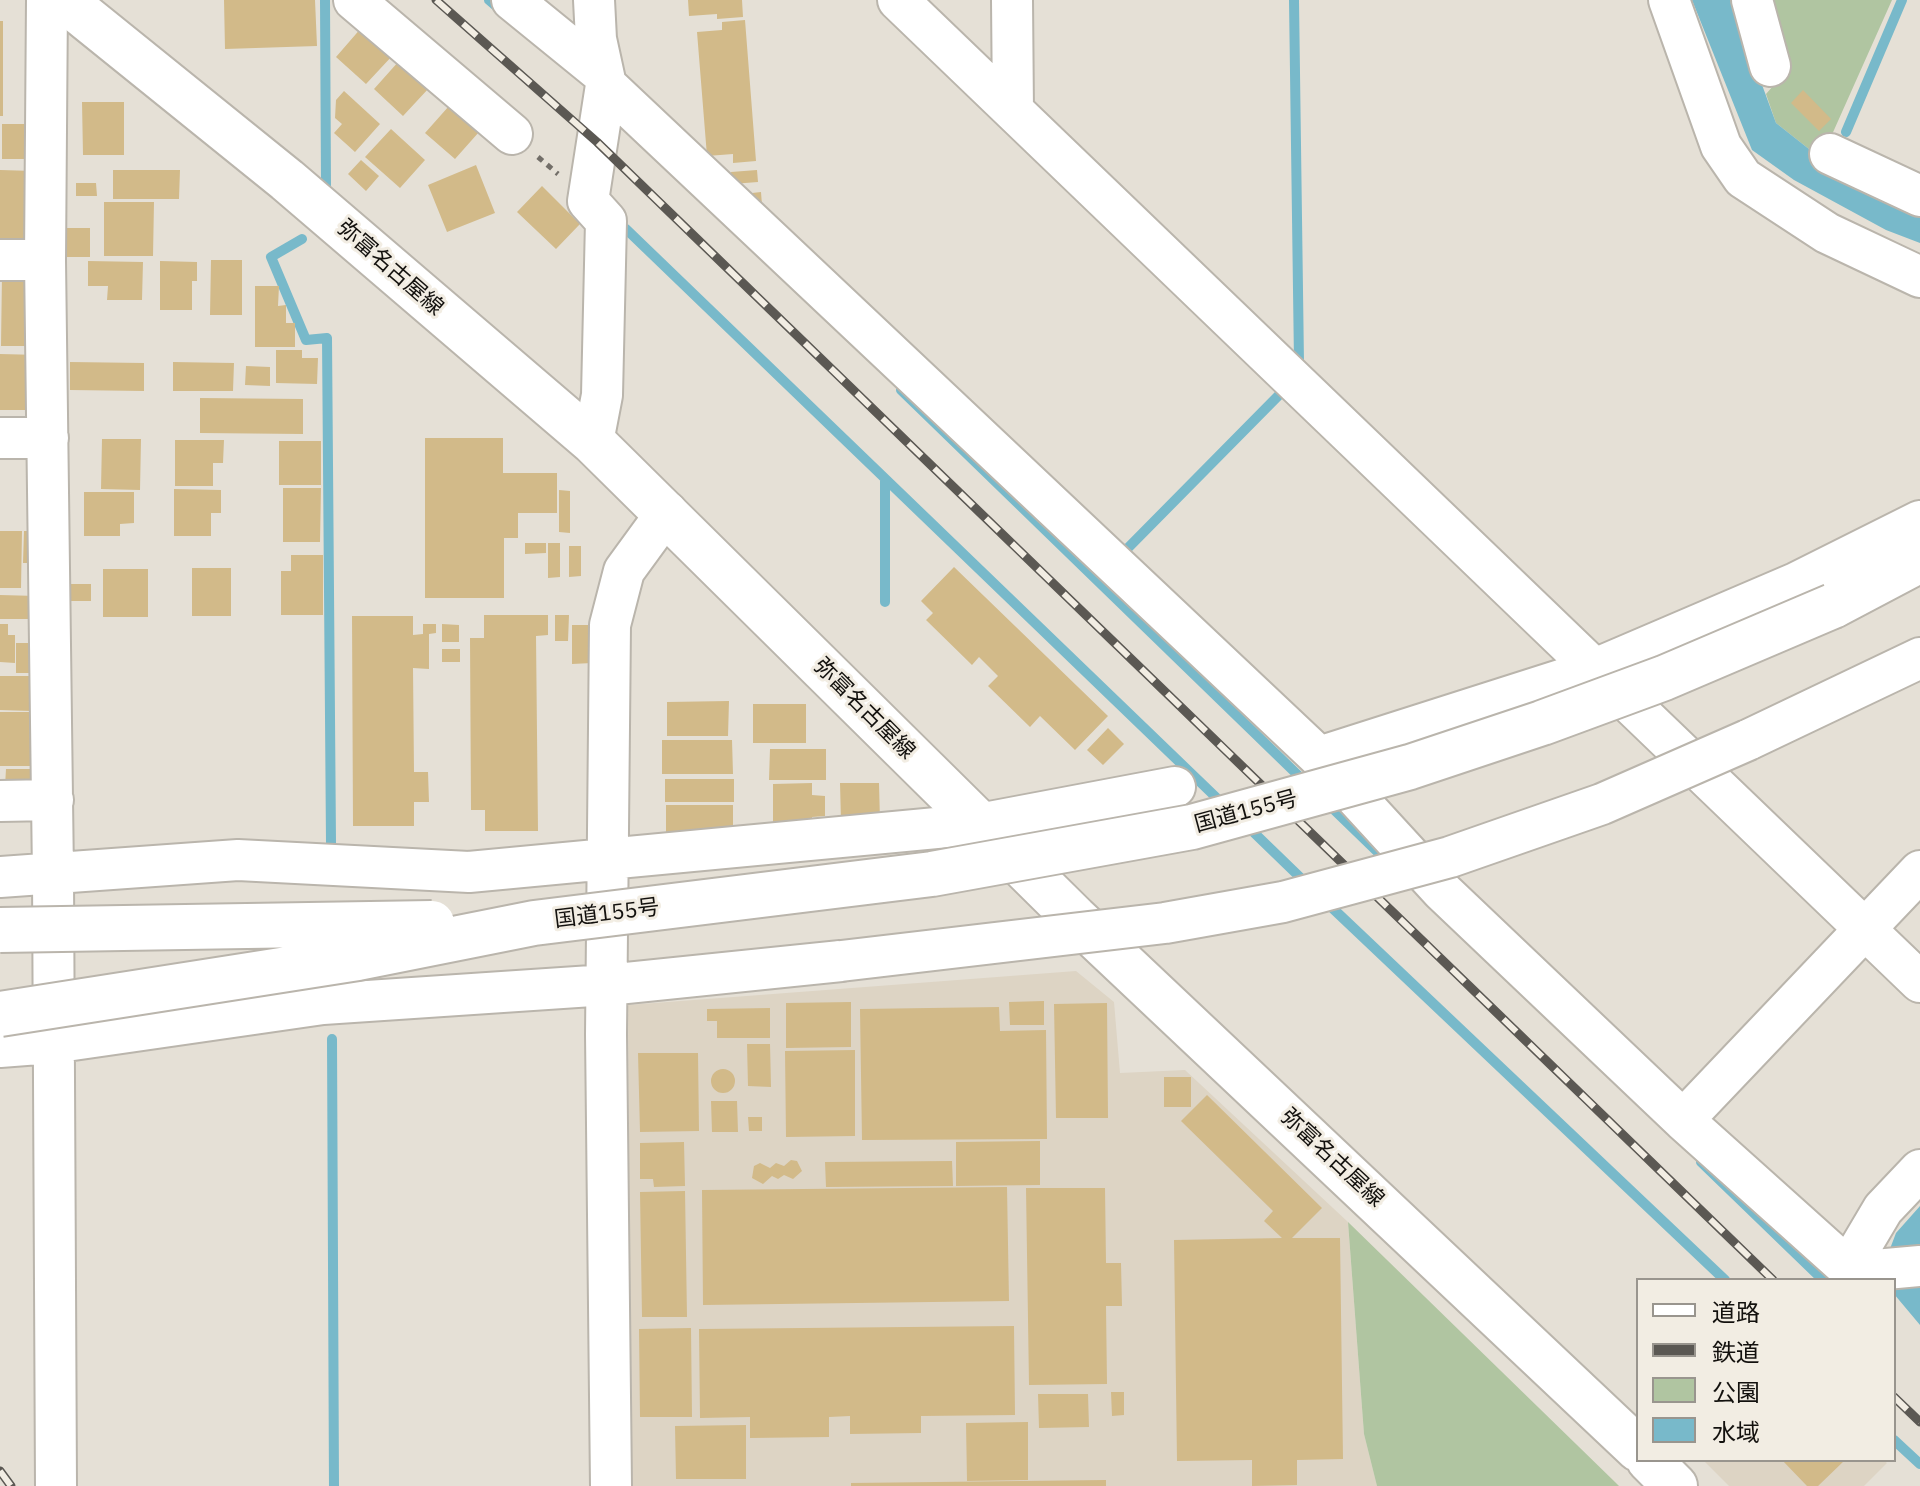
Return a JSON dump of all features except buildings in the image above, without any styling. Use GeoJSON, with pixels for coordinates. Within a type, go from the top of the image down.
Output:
{"type":"FeatureCollection","features":[{"type":"Feature","properties":{"kind":"main road","name":"弥富名古屋線"},"geometry":{"type":"LineString","coordinates":[[64,0],[287,180],[593,442],[979,824],[1636,1447]]}},
{"type":"Feature","properties":{"kind":"main road","name":"国道155号"},"geometry":{"type":"LineString","coordinates":[[0,1014],[358,958],[534,923],[932,874],[1192,827],[1410,767],[1542,723],[1664,678],[1833,606],[1920,560]]}},
{"type":"Feature","properties":{"kind":"main road","name":"国道155号"},"geometry":{"type":"LineString","coordinates":[[0,930],[534,923]]}},
{"type":"Feature","properties":{"kind":"main road"},"geometry":{"type":"LineString","coordinates":[[1651,1462],[1675,1486]]}},
{"type":"Feature","properties":{"kind":"street"},"geometry":{"type":"LineString","coordinates":[[47,0],[45,260],[53,800],[56,1486]]}},
{"type":"Feature","properties":{"kind":"street"},"geometry":{"type":"LineString","coordinates":[[354,0],[512,134]]}},
{"type":"Feature","properties":{"kind":"street"},"geometry":{"type":"LineString","coordinates":[[512,0],[605,80],[1319,757],[1442,891],[1683,1120],[1861,1269],[1920,1266]]}},
{"type":"Feature","properties":{"kind":"street"},"geometry":{"type":"LineString","coordinates":[[593,442],[602,395],[606,221],[588,201],[605,80],[594,0]]}},
{"type":"Feature","properties":{"kind":"street"},"geometry":{"type":"LineString","coordinates":[[898,0],[1595,669],[1862,930],[1920,982]]}},
{"type":"Feature","properties":{"kind":"street"},"geometry":{"type":"LineString","coordinates":[[1012,0],[1013,110]]}},
{"type":"Feature","properties":{"kind":"street"},"geometry":{"type":"LineString","coordinates":[[1669,0],[1721,146],[1743,178],[1827,233],[1920,277]]}},
{"type":"Feature","properties":{"kind":"street"},"geometry":{"type":"LineString","coordinates":[[1752,0],[1770,66]]}},
{"type":"Feature","properties":{"kind":"street"},"geometry":{"type":"LineString","coordinates":[[1830,154],[1920,196]]}},
{"type":"Feature","properties":{"kind":"street"},"geometry":{"type":"LineString","coordinates":[[0,260],[45,260]]}},
{"type":"Feature","properties":{"kind":"street"},"geometry":{"type":"LineString","coordinates":[[0,438],[48,438]]}},
{"type":"Feature","properties":{"kind":"street"},"geometry":{"type":"LineString","coordinates":[[611,1486],[607,985],[610,625],[624,571],[667,512]]}},
{"type":"Feature","properties":{"kind":"street"},"geometry":{"type":"LineString","coordinates":[[1319,757],[1595,669],[1796,583],[1920,521]]}},
{"type":"Feature","properties":{"kind":"street"},"geometry":{"type":"LineString","coordinates":[[0,1047],[52,1043],[323,1004],[607,985],[841,961],[1165,923],[1283,902],[1450,857],[1602,804],[1748,740],[1920,658]]}},
{"type":"Feature","properties":{"kind":"street"},"geometry":{"type":"LineString","coordinates":[[0,877],[238,860],[469,872],[979,824],[1175,787]]}},
{"type":"Feature","properties":{"kind":"street"},"geometry":{"type":"LineString","coordinates":[[0,801],[53,800]]}},
{"type":"Feature","properties":{"kind":"street"},"geometry":{"type":"LineString","coordinates":[[1683,1120],[1920,871]]}},
{"type":"Feature","properties":{"kind":"street"},"geometry":{"type":"LineString","coordinates":[[1861,1269],[1883,1209],[1920,1170]]}},
{"type":"Feature","properties":{"kind":"path"},"geometry":{"type":"LineString","coordinates":[[512,134],[588,201]]}},
{"type":"Feature","properties":{"kind":"shaded area"},"geometry":{"type":"Polygon","coordinates":[[[1076,971],[1114,1002],[1120,1073],[1185,1070],[1348,1222],[1364,1434],[1377,1486],[630,1486],[628,1005],[1076,971]]]}},
{"type":"Feature","properties":{"kind":"shaded area"},"geometry":{"type":"Polygon","coordinates":[[[1705,1462],[1887,1463],[1864,1486],[1729,1486],[1705,1462]]]}},
{"type":"Feature","properties":{"kind":"green space"},"geometry":{"type":"Polygon","coordinates":[[[1771,0],[1892,0],[1830,139],[1814,153],[1776,123],[1766,94],[1788,69],[1771,0]]]}},
{"type":"Feature","properties":{"kind":"green space"},"geometry":{"type":"Polygon","coordinates":[[[1348,1222],[1619,1486],[1377,1486],[1364,1434],[1348,1222]]]}},
{"type":"Feature","properties":{"kind":"water"},"geometry":{"type":"Polygon","coordinates":[[[1692,0],[1731,0],[1776,123],[1814,153],[1920,209],[1920,243],[1886,230],[1794,180],[1752,150],[1692,0]]]}},
{"type":"Feature","properties":{"kind":"water"},"geometry":{"type":"Polygon","coordinates":[[[1920,1206],[1920,1325],[1896,1296],[1896,1278],[1892,1278],[1888,1254],[1896,1233],[1920,1206]]]}},
{"type":"Feature","properties":{"kind":"waterway"},"geometry":{"type":"LineString","coordinates":[[325,0],[326,186]]}},
{"type":"Feature","properties":{"kind":"waterway"},"geometry":{"type":"LineString","coordinates":[[489,0],[503,12]]}},
{"type":"Feature","properties":{"kind":"waterway"},"geometry":{"type":"LineString","coordinates":[[1294,0],[1299,362]]}},
{"type":"Feature","properties":{"kind":"waterway"},"geometry":{"type":"LineString","coordinates":[[1846,132],[1902,0]]}},
{"type":"Feature","properties":{"kind":"waterway"},"geometry":{"type":"LineString","coordinates":[[626,229],[1224,805]]}},
{"type":"Feature","properties":{"kind":"waterway"},"geometry":{"type":"LineString","coordinates":[[302,239],[271,257],[306,340],[327,338],[331,843]]}},
{"type":"Feature","properties":{"kind":"waterway"},"geometry":{"type":"LineString","coordinates":[[901,390],[1306,783]]}},
{"type":"Feature","properties":{"kind":"waterway"},"geometry":{"type":"LineString","coordinates":[[1120,556],[1281,393]]}},
{"type":"Feature","properties":{"kind":"waterway"},"geometry":{"type":"LineString","coordinates":[[885,481],[885,602]]}},
{"type":"Feature","properties":{"kind":"waterway"},"geometry":{"type":"LineString","coordinates":[[1326,802],[1389,863]]}},
{"type":"Feature","properties":{"kind":"waterway"},"geometry":{"type":"LineString","coordinates":[[1245,824],[1308,885]]}},
{"type":"Feature","properties":{"kind":"waterway"},"geometry":{"type":"LineString","coordinates":[[1326,902],[1723,1278]]}},
{"type":"Feature","properties":{"kind":"waterway"},"geometry":{"type":"LineString","coordinates":[[332,1039],[334,1486]]}},
{"type":"Feature","properties":{"kind":"waterway"},"geometry":{"type":"LineString","coordinates":[[1701,1162],[1821,1278]]}},
{"type":"Feature","properties":{"kind":"waterway"},"geometry":{"type":"LineString","coordinates":[[1896,1442],[1920,1464]]}},
{"type":"Feature","properties":{"kind":"railway"},"geometry":{"type":"LineString","coordinates":[[436,0],[597,142],[1771,1278]]}},
{"type":"Feature","properties":{"kind":"railway"},"geometry":{"type":"LineString","coordinates":[[1896,1399],[1920,1422]]}},
{"type":"Feature","properties":{"kind":"railway"},"geometry":{"type":"LineString","coordinates":[[0,1471],[11,1486]]}}]}
